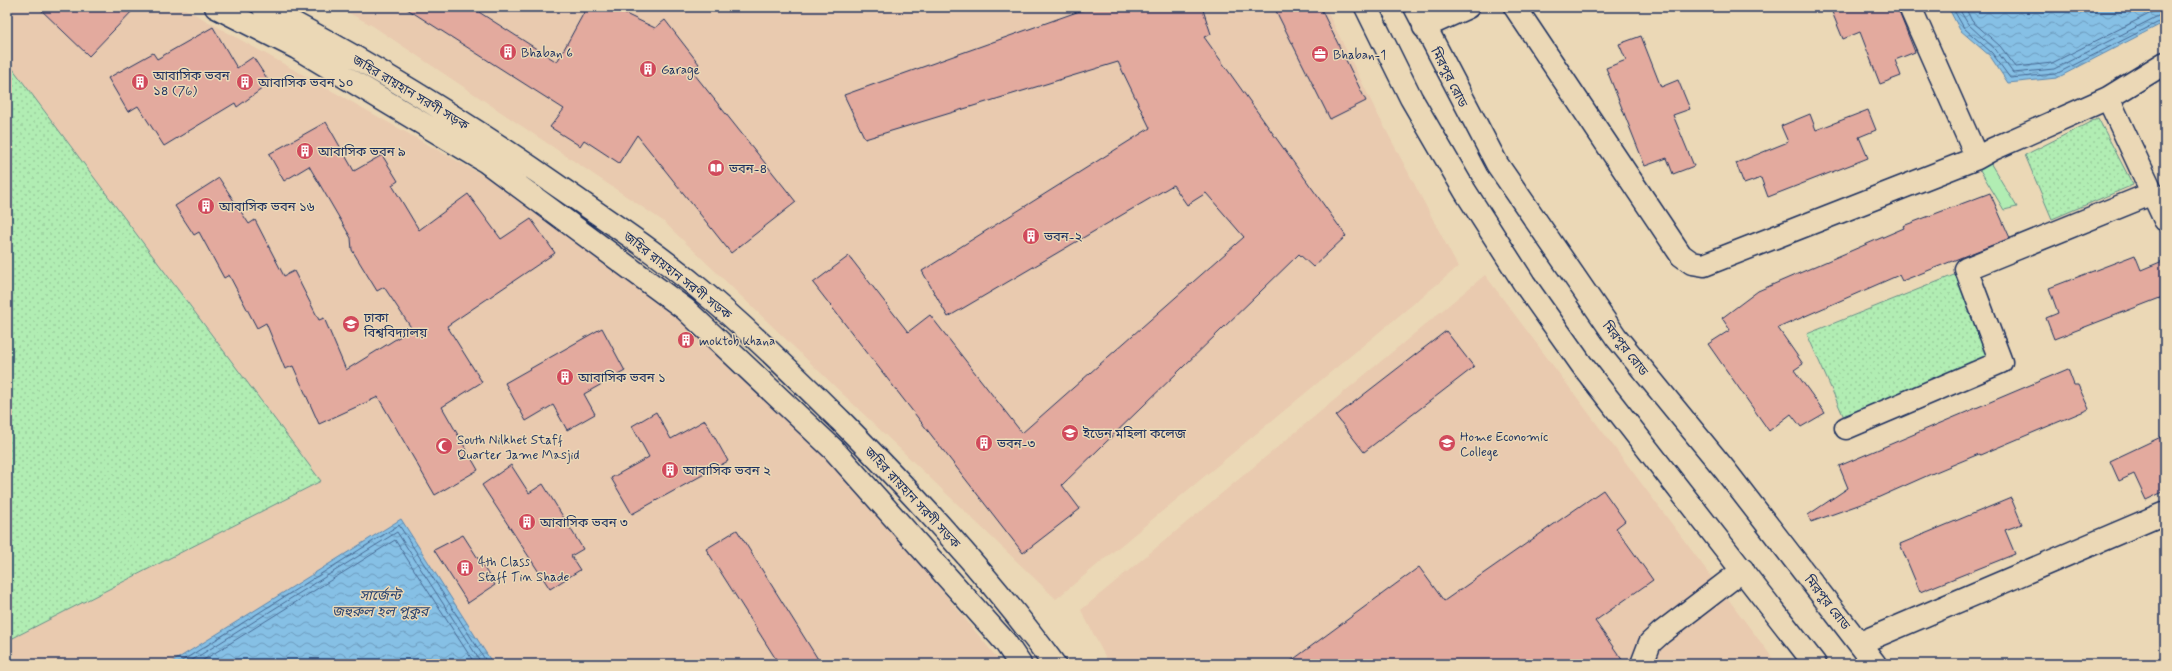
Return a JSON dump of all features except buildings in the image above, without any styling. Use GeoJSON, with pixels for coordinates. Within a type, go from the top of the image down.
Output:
{"type":"FeatureCollection","features":[{"type":"Feature","properties":{"kind":"main road"},"geometry":{"type":"LineString","coordinates":[[216,7],[297,48],[484,161],[685,310],[833,449],[1005,642],[1020,664]]}},
{"type":"Feature","properties":{"kind":"main road","name":"জহির রায়হান সরণী সড়ক"},"geometry":{"type":"LineString","coordinates":[[263,7],[307,29],[492,141],[631,237],[694,284],[775,356],[916,498],[1023,622],[1054,664]]}},
{"type":"Feature","properties":{"kind":"main road"},"geometry":{"type":"LineString","coordinates":[[1366,7],[1419,111],[1465,191],[1524,283],[1582,365],[1815,664]]}},
{"type":"Feature","properties":{"kind":"main road","name":"মিরপুর রোড"},"geometry":{"type":"LineString","coordinates":[[1415,7],[1424,27],[1497,164],[1616,337],[1725,470],[1875,664]]}},
{"type":"Feature","properties":{"kind":"main road"},"geometry":{"type":"LineString","coordinates":[[1424,27],[1468,7]]}},
{"type":"Feature","properties":{"kind":"main road"},"geometry":{"type":"LineString","coordinates":[[1515,7],[1681,255],[1692,263],[1704,265],[1978,158],[1992,149],[2108,98],[2165,63]]}},
{"type":"Feature","properties":{"kind":"main road"},"geometry":{"type":"LineString","coordinates":[[1910,7],[1978,158]]}},
{"type":"Feature","properties":{"kind":"main road"},"geometry":{"type":"LineString","coordinates":[[2108,98],[2165,220]]}},
{"type":"Feature","properties":{"kind":"main road"},"geometry":{"type":"LineString","coordinates":[[1846,428],[2001,362],[1966,269],[2153,193]]}},
{"type":"Feature","properties":{"kind":"main road"},"geometry":{"type":"LineString","coordinates":[[1860,643],[2165,514]]}},
{"type":"Feature","properties":{"kind":"main road"},"geometry":{"type":"LineString","coordinates":[[1642,664],[1650,643],[1743,570]]}},
{"type":"Feature","properties":{"kind":"shaded area","name":"ঢাকা বিশ্ববিদ্যালয়"},"geometry":{"type":"Polygon","coordinates":[[[7,7],[182,7],[593,237],[796,411],[1002,664],[7,664],[7,7]]]}},
{"type":"Feature","properties":{"kind":"shaded area","name":"ইডেন মহিলা কলেজ"},"geometry":{"type":"Polygon","coordinates":[[[338,7],[1325,7],[1376,111],[1458,267],[1056,599],[663,221],[373,26],[338,7]]]}},
{"type":"Feature","properties":{"kind":"shaded area","name":"Home Economic College"},"geometry":{"type":"Polygon","coordinates":[[[1485,275],[1777,664],[1109,664],[1081,610],[1485,275]]]}},
{"type":"Feature","properties":{"kind":"green space"},"geometry":{"type":"Polygon","coordinates":[[[7,61],[321,481],[7,641],[7,61]]]}},
{"type":"Feature","properties":{"kind":"green space"},"geometry":{"type":"Polygon","coordinates":[[[2098,118],[2133,185],[2052,219],[2025,155],[2098,118]]]}},
{"type":"Feature","properties":{"kind":"green space"},"geometry":{"type":"Polygon","coordinates":[[[1989,161],[2017,207],[2004,210],[1980,170],[1989,161]]]}},
{"type":"Feature","properties":{"kind":"green space"},"geometry":{"type":"Polygon","coordinates":[[[1959,273],[1993,360],[1846,422],[1807,334],[1959,273]]]}},
{"type":"Feature","properties":{"kind":"water"},"geometry":{"type":"Polygon","coordinates":[[[1948,7],[2165,7],[2165,22],[2057,78],[2008,83],[1990,56],[1960,30],[1948,7]]]}},
{"type":"Feature","properties":{"kind":"water","name":"সার্জেন্ট জহুরুল হল পুকুর"},"geometry":{"type":"Polygon","coordinates":[[[401,519],[493,664],[169,664],[401,519]]]}},
{"type":"Feature","properties":{"kind":"place","name":"Bhaban 6"},"geometry":{"type":"Point","coordinates":[508,52]}},
{"type":"Feature","properties":{"kind":"place","name":"Bhaban-1"},"geometry":{"type":"Point","coordinates":[1320,54]}},
{"type":"Feature","properties":{"kind":"place","name":"Garage"},"geometry":{"type":"Point","coordinates":[648,69]}},
{"type":"Feature","properties":{"kind":"place","name":"আবাসিক ভবন ১৪ (76)"},"geometry":{"type":"Point","coordinates":[140,82]}},
{"type":"Feature","properties":{"kind":"place","name":"আবাসিক ভবন ১০"},"geometry":{"type":"Point","coordinates":[245,82]}},
{"type":"Feature","properties":{"kind":"place","name":"আবাসিক ভবন ৯"},"geometry":{"type":"Point","coordinates":[305,151]}},
{"type":"Feature","properties":{"kind":"place","name":"ভবন-৪"},"geometry":{"type":"Point","coordinates":[716,168]}},
{"type":"Feature","properties":{"kind":"place","name":"আবাসিক ভবন ১৬"},"geometry":{"type":"Point","coordinates":[206,206]}},
{"type":"Feature","properties":{"kind":"place","name":"ভবন-২"},"geometry":{"type":"Point","coordinates":[1031,236]}},
{"type":"Feature","properties":{"kind":"place","name":"ঢাকা বিশ্ববিদ্যালয়"},"geometry":{"type":"Point","coordinates":[351,324]}},
{"type":"Feature","properties":{"kind":"place","name":"moktob khana"},"geometry":{"type":"Point","coordinates":[686,340]}},
{"type":"Feature","properties":{"kind":"place","name":"আবাসিক ভবন ১"},"geometry":{"type":"Point","coordinates":[565,377]}},
{"type":"Feature","properties":{"kind":"place","name":"ইডেন মহিলা কলেজ"},"geometry":{"type":"Point","coordinates":[1070,433]}},
{"type":"Feature","properties":{"kind":"place","name":"ভবন-৩"},"geometry":{"type":"Point","coordinates":[984,443]}},
{"type":"Feature","properties":{"kind":"place","name":"Home Economic College"},"geometry":{"type":"Point","coordinates":[1447,443]}},
{"type":"Feature","properties":{"kind":"place","name":"South Nilkhet Staff Quarter Jame Masjid"},"geometry":{"type":"Point","coordinates":[444,446]}},
{"type":"Feature","properties":{"kind":"place","name":"আবাসিক ভবন ২"},"geometry":{"type":"Point","coordinates":[670,470]}},
{"type":"Feature","properties":{"kind":"place","name":"আবাসিক ভবন ৩"},"geometry":{"type":"Point","coordinates":[527,522]}},
{"type":"Feature","properties":{"kind":"place","name":"4th Class Staff Tin Shade"},"geometry":{"type":"Point","coordinates":[465,568]}}]}
